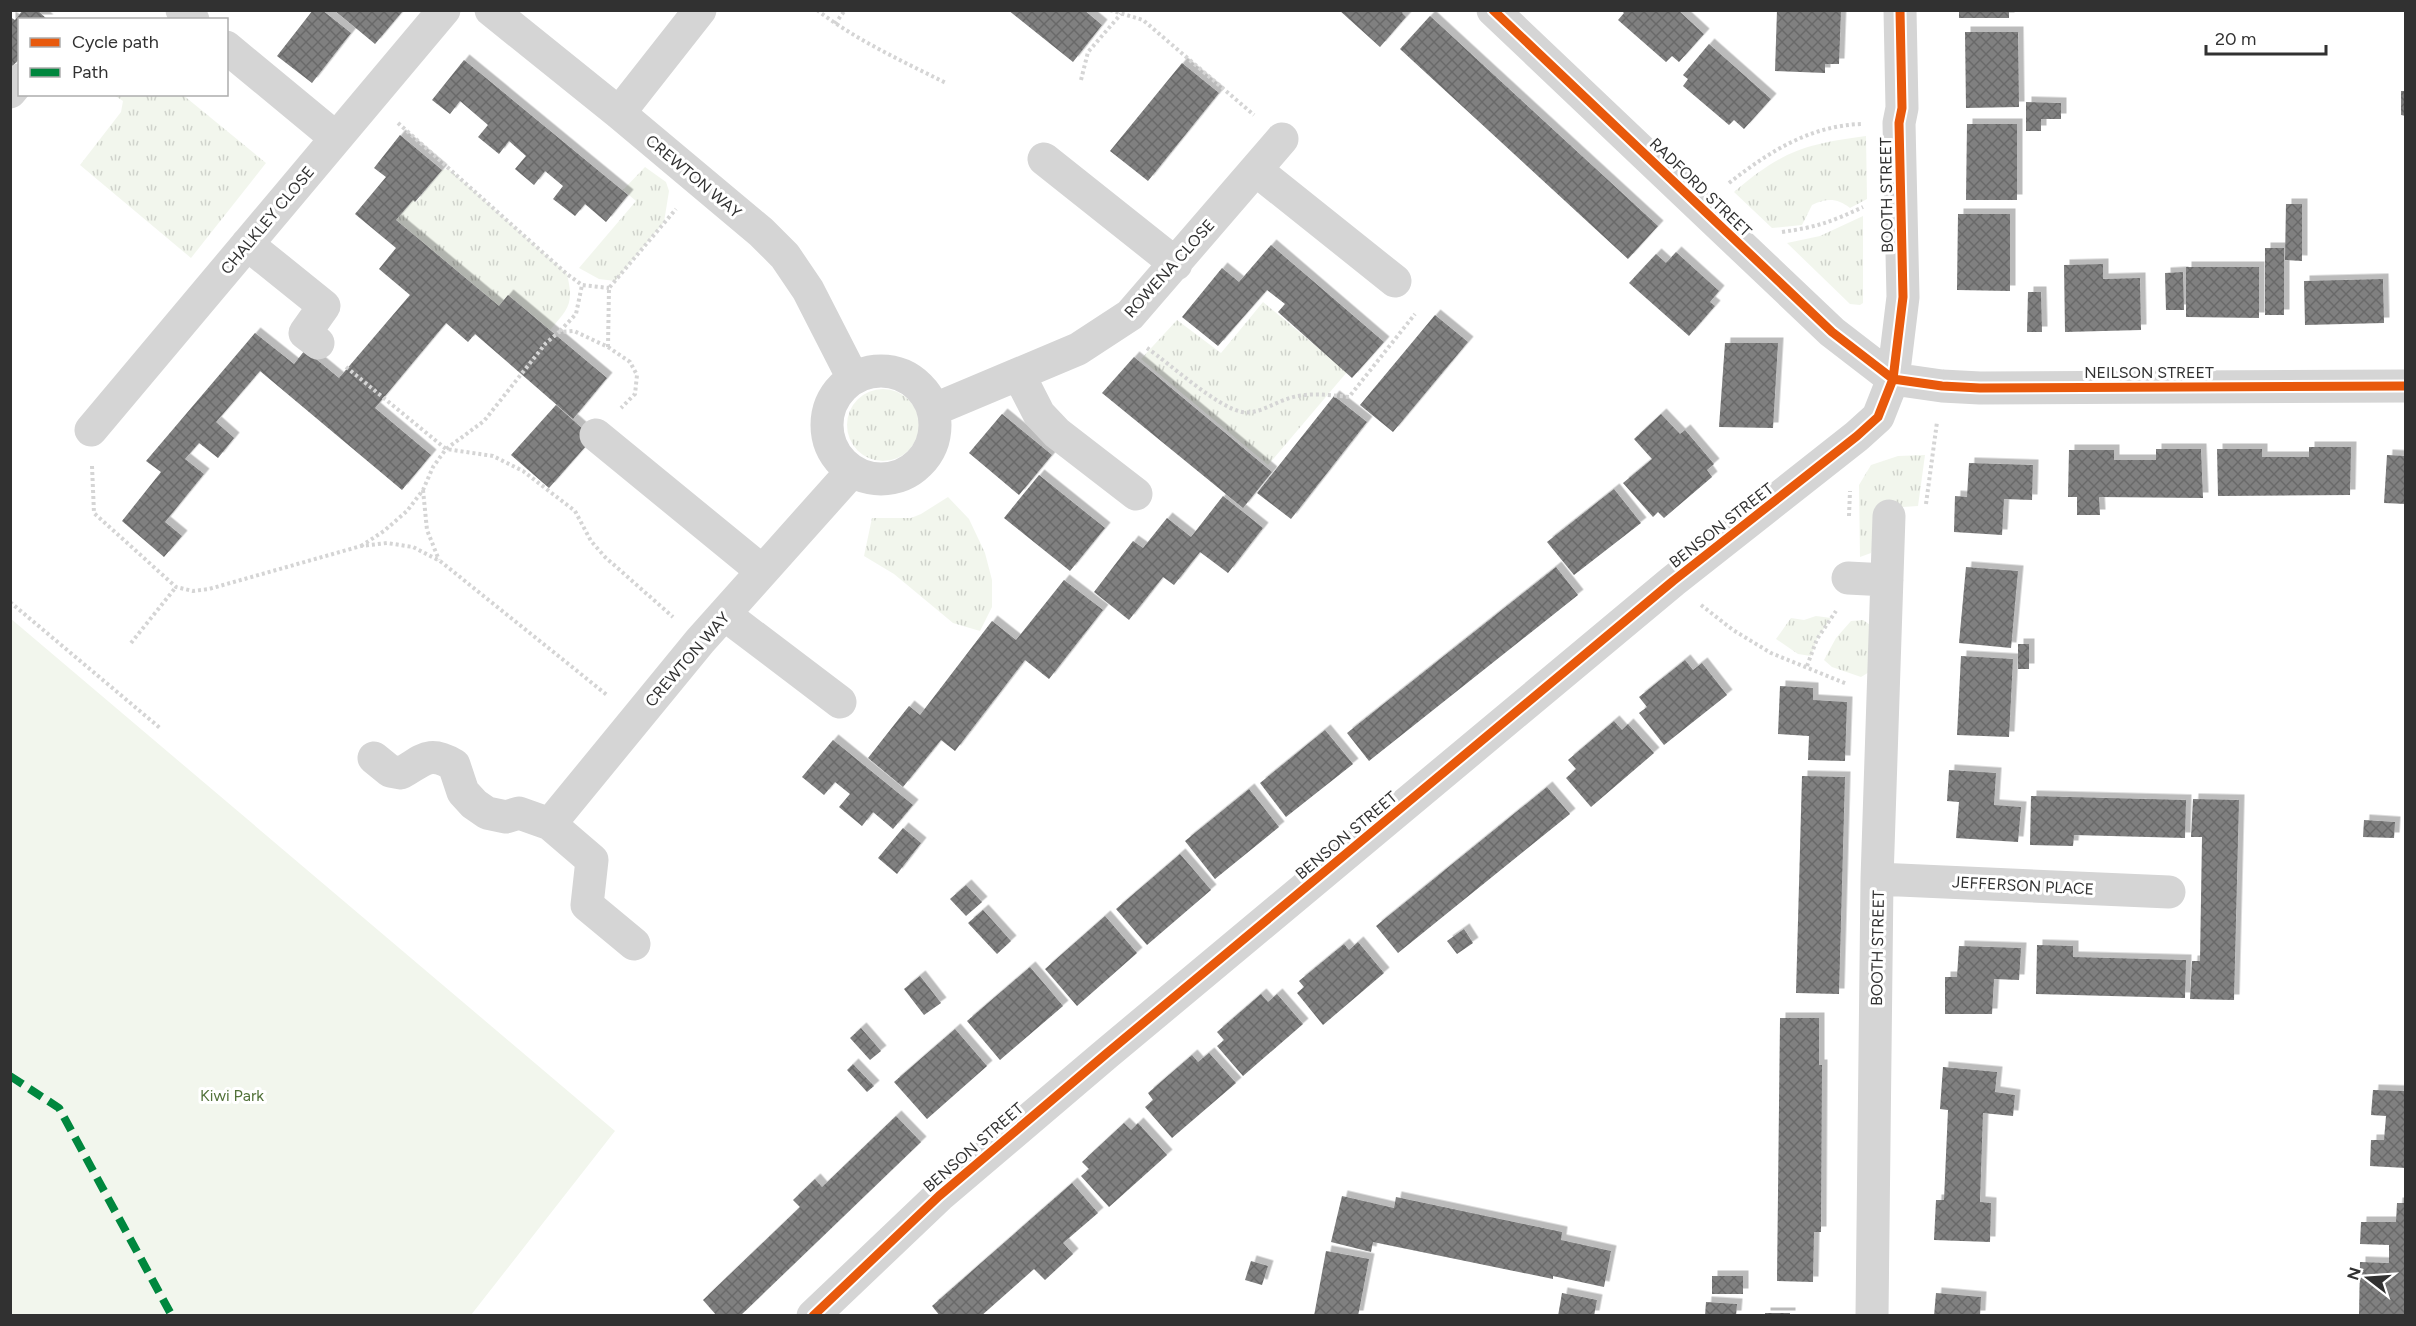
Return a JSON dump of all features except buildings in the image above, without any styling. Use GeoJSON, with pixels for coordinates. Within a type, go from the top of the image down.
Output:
{"type":"FeatureCollection","features":[{"type":"Feature","properties":{"kind":"street","name":"CHALKLEY CLOSE"},"geometry":{"type":"LineString","coordinates":[[91,430],[444,10]]}},
{"type":"Feature","properties":{"kind":"street","name":"CREWTON WAY"},"geometry":{"type":"LineString","coordinates":[[491,10],[619,113],[761,232],[785,256],[808,290],[853,378]]}},
{"type":"Feature","properties":{"kind":"street"},"geometry":{"type":"LineString","coordinates":[[619,113],[700,10]]}},
{"type":"Feature","properties":{"kind":"street","name":"RADFORD STREET"},"geometry":{"type":"LineString","coordinates":[[1493,10],[1832,332],[1893,379]]}},
{"type":"Feature","properties":{"kind":"street","name":"BOOTH STREET"},"geometry":{"type":"LineString","coordinates":[[1893,379],[1903,297],[1899,123],[1902,108],[1900,10]]}},
{"type":"Feature","properties":{"kind":"street"},"geometry":{"type":"LineString","coordinates":[[228,49],[336,138]]}},
{"type":"Feature","properties":{"kind":"street","name":"ROWENA CLOSE"},"geometry":{"type":"LineString","coordinates":[[933,410],[1078,349],[1130,315],[1282,140]]}},
{"type":"Feature","properties":{"kind":"street"},"geometry":{"type":"LineString","coordinates":[[1044,159],[1176,264]]}},
{"type":"Feature","properties":{"kind":"street"},"geometry":{"type":"LineString","coordinates":[[1256,170],[1395,281]]}},
{"type":"Feature","properties":{"kind":"street"},"geometry":{"type":"LineString","coordinates":[[247,244],[324,306],[305,333],[318,343]]}},
{"type":"Feature","properties":{"kind":"street"},"geometry":{"type":"LineString","coordinates":[[882,370],[897,373],[919,386],[930,400],[935,437],[926,458],[914,470],[897,478],[880,480],[863,477],[845,467],[833,452],[828,437],[827,416],[837,393],[853,378],[882,370]]}},
{"type":"Feature","properties":{"kind":"street"},"geometry":{"type":"LineString","coordinates":[[1019,375],[1039,414],[1057,433],[1136,494]]}},
{"type":"Feature","properties":{"kind":"street","name":"NEILSON STREET"},"geometry":{"type":"LineString","coordinates":[[1893,379],[1942,386],[1980,388],[2406,386]]}},
{"type":"Feature","properties":{"kind":"street","name":"BENSON STREET"},"geometry":{"type":"LineString","coordinates":[[813,1316],[955,1182],[1673,581],[1878,417],[1893,379]]}},
{"type":"Feature","properties":{"kind":"street"},"geometry":{"type":"LineString","coordinates":[[596,435],[762,571]]}},
{"type":"Feature","properties":{"kind":"street","name":"CREWTON WAY"},"geometry":{"type":"LineString","coordinates":[[550,824],[700,640],[852,471]]}},
{"type":"Feature","properties":{"kind":"street","name":"BOOTH STREET"},"geometry":{"type":"LineString","coordinates":[[1872,1316],[1877,879],[1889,516]]}},
{"type":"Feature","properties":{"kind":"street"},"geometry":{"type":"LineString","coordinates":[[1848,578],[1887,580]]}},
{"type":"Feature","properties":{"kind":"street"},"geometry":{"type":"LineString","coordinates":[[724,614],[840,702]]}},
{"type":"Feature","properties":{"kind":"street"},"geometry":{"type":"LineString","coordinates":[[374,758],[390,771],[401,773],[427,757],[440,756],[454,765],[463,792],[487,813],[506,817],[519,813],[550,824],[592,860],[587,905],[634,944]]}},
{"type":"Feature","properties":{"kind":"street","name":"JEFFERSON PLACE"},"geometry":{"type":"LineString","coordinates":[[1877,879],[2169,892]]}},
{"type":"Feature","properties":{"kind":"path"},"geometry":{"type":"LineString","coordinates":[[817,10],[835,24],[946,84]]}},
{"type":"Feature","properties":{"kind":"path"},"geometry":{"type":"LineString","coordinates":[[835,24],[845,10]]}},
{"type":"Feature","properties":{"kind":"path"},"geometry":{"type":"LineString","coordinates":[[1110,10],[1143,20],[1282,140]]}},
{"type":"Feature","properties":{"kind":"path"},"geometry":{"type":"LineString","coordinates":[[1081,80],[1088,52],[1121,14]]}},
{"type":"Feature","properties":{"kind":"path"},"geometry":{"type":"LineString","coordinates":[[370,98],[567,274],[582,285],[609,288]]}},
{"type":"Feature","properties":{"kind":"path"},"geometry":{"type":"LineString","coordinates":[[1700,206],[1743,172],[1793,140],[1817,131],[1849,125],[1899,123]]}},
{"type":"Feature","properties":{"kind":"path"},"geometry":{"type":"LineString","coordinates":[[608,347],[609,288],[700,181]]}},
{"type":"Feature","properties":{"kind":"path"},"geometry":{"type":"LineString","coordinates":[[1734,241],[1748,236],[1816,227],[1840,219],[1862,207],[1901,199]]}},
{"type":"Feature","properties":{"kind":"path"},"geometry":{"type":"LineString","coordinates":[[1108,330],[1148,348],[1223,405],[1243,412],[1264,409],[1289,398],[1311,394],[1349,397],[1415,314],[1402,289],[1395,281]]}},
{"type":"Feature","properties":{"kind":"path"},"geometry":{"type":"LineString","coordinates":[[361,546],[384,531],[407,511],[423,490],[433,467],[446,449],[484,421],[546,343],[560,332],[576,314],[582,285]]}},
{"type":"Feature","properties":{"kind":"path"},"geometry":{"type":"LineString","coordinates":[[560,332],[574,331],[608,347],[630,362],[637,375],[635,394],[596,435]]}},
{"type":"Feature","properties":{"kind":"path"},"geometry":{"type":"LineString","coordinates":[[318,343],[446,449],[493,456],[523,471],[575,512],[591,541],[605,557],[700,640]]}},
{"type":"Feature","properties":{"kind":"path"},"geometry":{"type":"LineString","coordinates":[[1889,516],[1925,513],[1942,386]]}},
{"type":"Feature","properties":{"kind":"path"},"geometry":{"type":"LineString","coordinates":[[91,430],[94,513],[176,587],[193,591],[210,590],[361,546],[387,543],[413,547],[440,561],[636,718]]}},
{"type":"Feature","properties":{"kind":"path"},"geometry":{"type":"LineString","coordinates":[[423,490],[427,530],[440,561]]}},
{"type":"Feature","properties":{"kind":"path"},"geometry":{"type":"LineString","coordinates":[[1673,581],[1733,630],[1771,653],[1863,691],[1884,695]]}},
{"type":"Feature","properties":{"kind":"path"},"geometry":{"type":"LineString","coordinates":[[131,643],[176,587]]}},
{"type":"Feature","properties":{"kind":"path"},"geometry":{"type":"LineString","coordinates":[[10,602],[160,728]]}},
{"type":"Feature","properties":{"kind":"green space"},"geometry":{"type":"Polygon","coordinates":[[[116,96],[184,96],[266,163],[191,258],[80,165],[121,112],[123,101],[116,96]]]}},
{"type":"Feature","properties":{"kind":"green space"},"geometry":{"type":"Polygon","coordinates":[[[1866,136],[1867,199],[1850,208],[1841,202],[1822,201],[1812,205],[1802,225],[1772,228],[1734,192],[1766,167],[1795,152],[1826,142],[1866,136]]]}},
{"type":"Feature","properties":{"kind":"green space"},"geometry":{"type":"Polygon","coordinates":[[[645,167],[666,182],[669,191],[664,222],[615,281],[599,279],[579,268],[636,201],[623,190],[645,167]]]}},
{"type":"Feature","properties":{"kind":"green space"},"geometry":{"type":"Polygon","coordinates":[[[449,169],[567,274],[570,299],[566,311],[550,330],[508,295],[499,306],[396,220],[413,200],[416,202],[442,170],[449,169]]]}},
{"type":"Feature","properties":{"kind":"green space"},"geometry":{"type":"Polygon","coordinates":[[[1863,216],[1863,303],[1860,305],[1850,304],[1787,243],[1820,236],[1863,216]]]}},
{"type":"Feature","properties":{"kind":"green space"},"geometry":{"type":"Polygon","coordinates":[[[1263,302],[1347,372],[1268,465],[1141,359],[1177,320],[1221,353],[1263,302]]]}},
{"type":"Feature","properties":{"kind":"green space"},"geometry":{"type":"Polygon","coordinates":[[[883,389],[903,395],[913,405],[919,425],[913,445],[903,455],[883,461],[863,455],[853,445],[847,425],[853,405],[863,395],[883,389]]]}},
{"type":"Feature","properties":{"kind":"green space"},"geometry":{"type":"Polygon","coordinates":[[[1925,455],[1918,506],[1887,508],[1871,553],[1860,557],[1859,485],[1871,465],[1898,456],[1925,455]]]}},
{"type":"Feature","properties":{"kind":"green space"},"geometry":{"type":"Polygon","coordinates":[[[948,497],[969,519],[985,553],[992,580],[992,607],[980,631],[953,623],[894,574],[864,556],[872,518],[911,518],[948,497]]]}},
{"type":"Feature","properties":{"kind":"green space"},"geometry":{"type":"Polygon","coordinates":[[[1816,616],[1831,618],[1817,639],[1811,656],[1798,654],[1776,639],[1791,618],[1804,620],[1816,616]]]}},
{"type":"Feature","properties":{"kind":"green space","name":"Kiwi Park"},"geometry":{"type":"Polygon","coordinates":[[[10,618],[615,1131],[471,1315],[11,1315],[10,618]]]}},
{"type":"Feature","properties":{"kind":"green space"},"geometry":{"type":"Polygon","coordinates":[[[1863,620],[1873,627],[1871,671],[1861,677],[1832,667],[1824,660],[1836,638],[1851,621],[1863,620]]]}},
{"type":"Feature","properties":{"kind":"marked path"},"geometry":{"type":"LineString","coordinates":[[10,1076],[59,1108],[172,1316]]}},
{"type":"Feature","properties":{"kind":"cycle path"},"geometry":{"type":"LineString","coordinates":[[1493,10],[1832,332],[1893,379],[1942,386],[1980,388],[2406,386]]}},
{"type":"Feature","properties":{"kind":"cycle path"},"geometry":{"type":"LineString","coordinates":[[813,1316],[939,1196],[1106,1054],[1673,581],[1878,417],[1893,379],[1903,297],[1899,123],[1902,108],[1900,10]]}}]}
